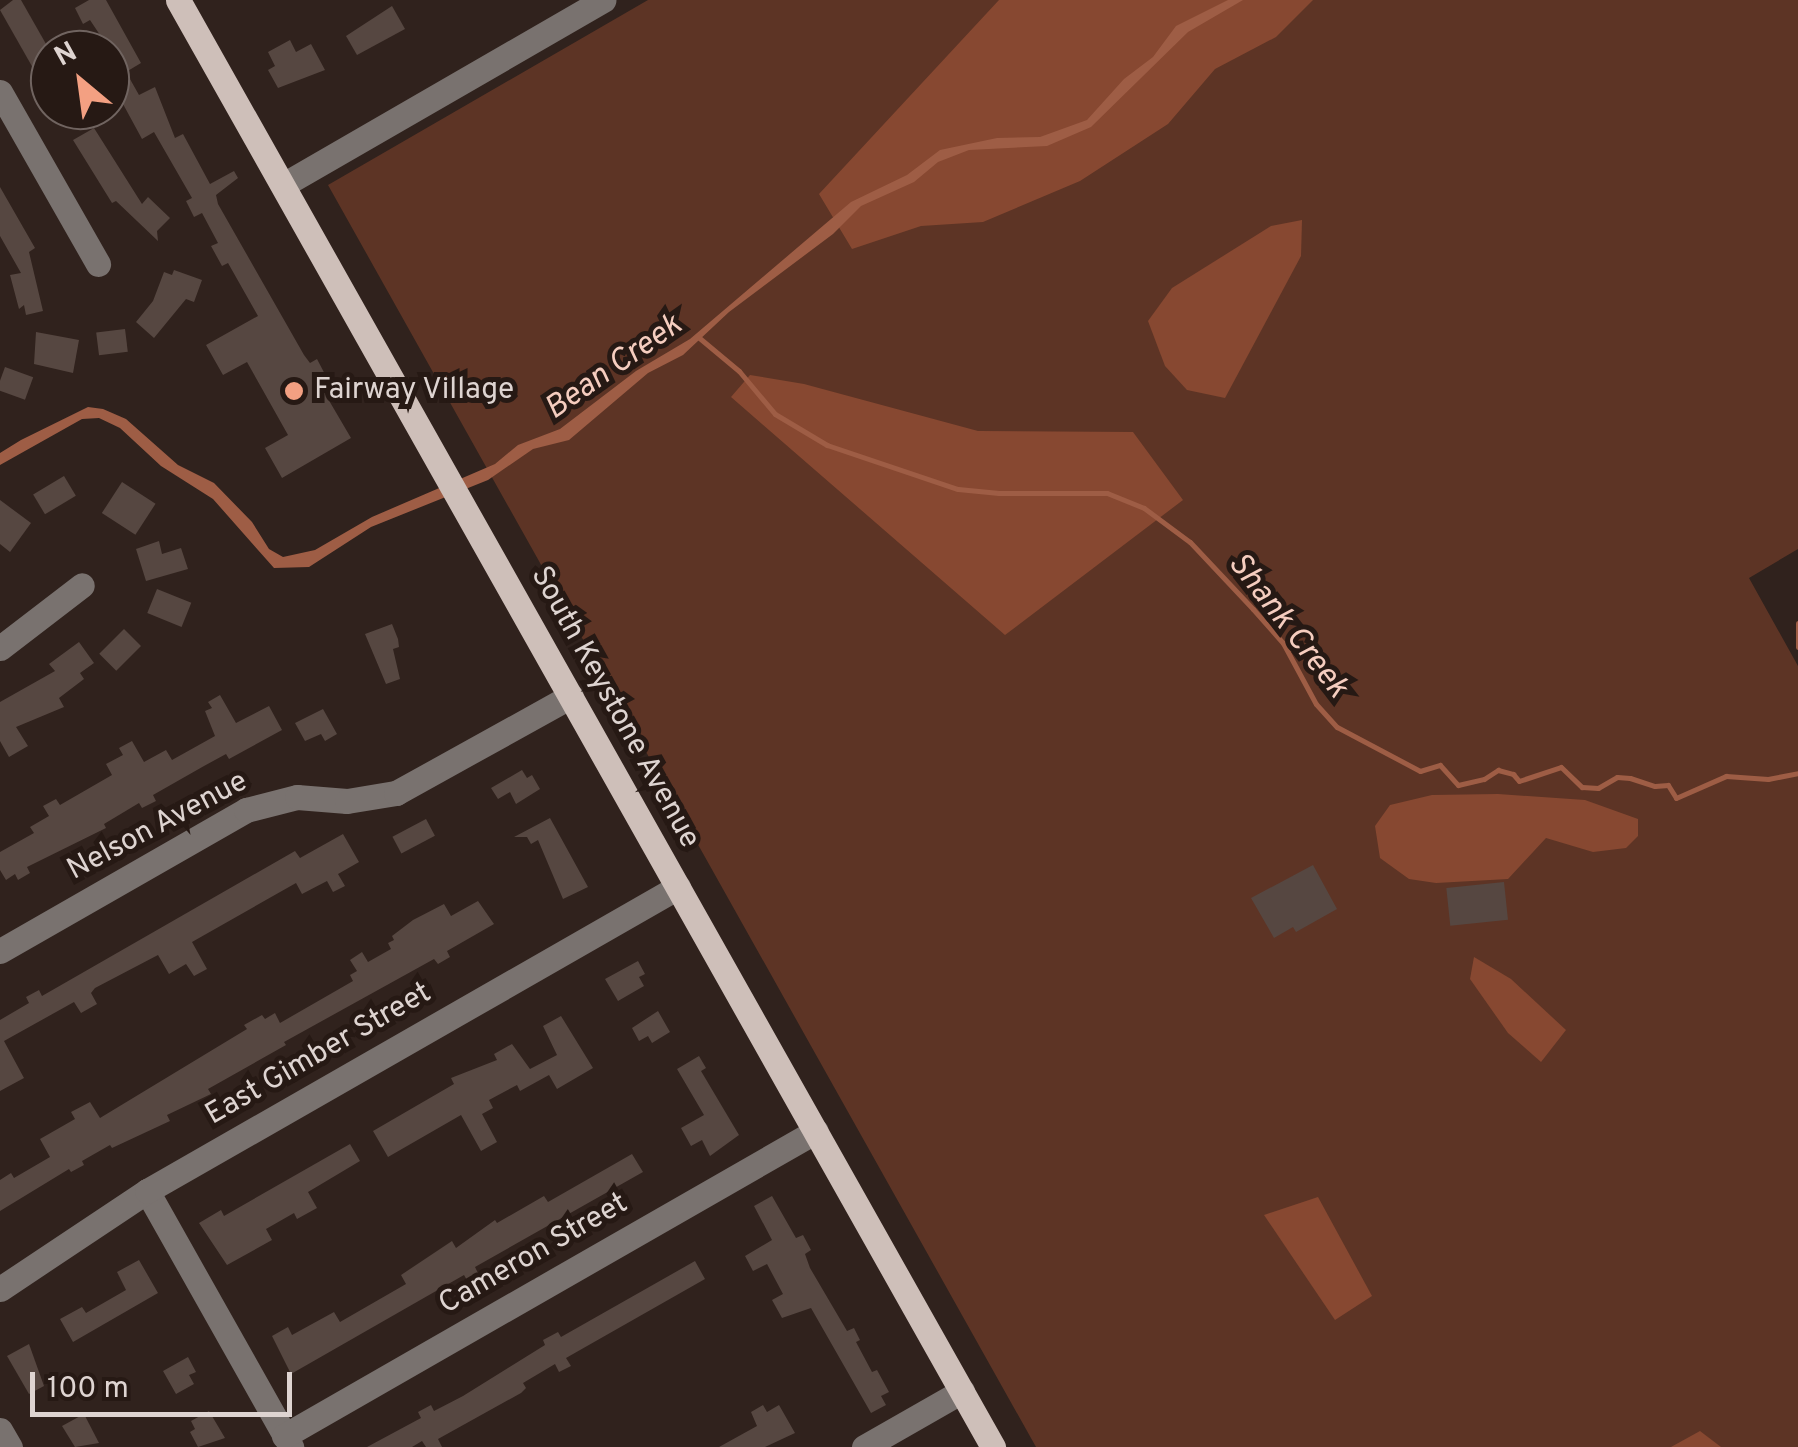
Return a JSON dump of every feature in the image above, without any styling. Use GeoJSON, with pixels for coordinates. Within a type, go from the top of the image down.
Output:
{"type":"FeatureCollection","features":[{"type":"Feature","properties":{"kind":"main road","name":"South Keystone Avenue"},"geometry":{"type":"LineString","coordinates":[[178,0],[994,1447]]}},
{"type":"Feature","properties":{"kind":"street"},"geometry":{"type":"LineString","coordinates":[[283,185],[604,0]]}},
{"type":"Feature","properties":{"kind":"street"},"geometry":{"type":"LineString","coordinates":[[0,92],[98,264]]}},
{"type":"Feature","properties":{"kind":"street"},"geometry":{"type":"LineString","coordinates":[[0,648],[82,585]]}},
{"type":"Feature","properties":{"kind":"street","name":"Nelson Avenue"},"geometry":{"type":"LineString","coordinates":[[0,951],[246,810],[297,798],[347,802],[396,793],[570,696]]}},
{"type":"Feature","properties":{"kind":"street","name":"East Gimber Street"},"geometry":{"type":"LineString","coordinates":[[0,1289],[146,1191],[678,886]]}},
{"type":"Feature","properties":{"kind":"street","name":"Cameron Street"},"geometry":{"type":"LineString","coordinates":[[288,1441],[816,1132]]}},
{"type":"Feature","properties":{"kind":"street"},"geometry":{"type":"LineString","coordinates":[[146,1191],[288,1441]]}},
{"type":"Feature","properties":{"kind":"street"},"geometry":{"type":"LineString","coordinates":[[864,1447],[962,1391]]}},
{"type":"Feature","properties":{"kind":"street"},"geometry":{"type":"LineString","coordinates":[[0,1430],[10,1447]]}},
{"type":"Feature","properties":{"kind":"shaded area"},"geometry":{"type":"Polygon","coordinates":[[[648,0],[1798,0],[1798,549],[1749,578],[1798,666],[1798,1447],[1036,1447],[328,185],[648,0]]]}},
{"type":"Feature","properties":{"kind":"shaded area"},"geometry":{"type":"Polygon","coordinates":[[[999,0],[1313,0],[1276,37],[1215,69],[1168,124],[1080,181],[983,222],[921,226],[852,249],[819,194],[999,0]]]}},
{"type":"Feature","properties":{"kind":"shaded area"},"geometry":{"type":"Polygon","coordinates":[[[1228,0],[1243,0],[1188,32],[1091,127],[1047,146],[969,150],[938,162],[914,182],[861,206],[833,234],[729,312],[683,355],[648,373],[569,440],[533,449],[488,480],[371,527],[309,567],[274,568],[213,499],[161,466],[120,428],[99,418],[82,419],[0,465],[0,453],[21,440],[88,407],[103,409],[126,419],[178,465],[214,483],[252,522],[269,549],[283,557],[315,550],[372,517],[495,464],[518,445],[560,429],[636,371],[690,339],[851,202],[907,175],[940,150],[997,138],[1040,137],[1087,120],[1124,79],[1153,57],[1176,26],[1228,0]]]}},
{"type":"Feature","properties":{"kind":"shaded area"},"geometry":{"type":"Polygon","coordinates":[[[1302,220],[1301,256],[1225,398],[1187,390],[1165,366],[1148,321],[1172,288],[1271,226],[1302,220]]]}},
{"type":"Feature","properties":{"kind":"shaded area"},"geometry":{"type":"Polygon","coordinates":[[[750,375],[804,384],[978,431],[1133,432],[1183,500],[1005,635],[731,397],[750,375]]]}},
{"type":"Feature","properties":{"kind":"shaded area"},"geometry":{"type":"Polygon","coordinates":[[[1498,794],[1585,800],[1638,819],[1638,836],[1626,848],[1593,852],[1546,838],[1508,879],[1436,883],[1409,879],[1380,858],[1375,826],[1390,805],[1432,795],[1498,794]]]}},
{"type":"Feature","properties":{"kind":"shaded area"},"geometry":{"type":"Polygon","coordinates":[[[1474,957],[1511,979],[1566,1030],[1541,1062],[1508,1033],[1470,979],[1474,957]]]}},
{"type":"Feature","properties":{"kind":"shaded area"},"geometry":{"type":"Polygon","coordinates":[[[1318,1197],[1372,1296],[1335,1320],[1264,1215],[1318,1197]]]}},
{"type":"Feature","properties":{"kind":"shaded area"},"geometry":{"type":"Polygon","coordinates":[[[1700,1431],[1721,1447],[1671,1447],[1700,1431]]]}},
{"type":"Feature","properties":{"kind":"building"},"geometry":{"type":"Polygon","coordinates":[[[13,0],[21,0],[38,30],[30,30],[30,63],[0,10],[13,0]]]}},
{"type":"Feature","properties":{"kind":"building"},"geometry":{"type":"Polygon","coordinates":[[[89,0],[106,0],[123,30],[97,30],[90,20],[83,24],[75,8],[89,0]]]}},
{"type":"Feature","properties":{"kind":"building"},"geometry":{"type":"Polygon","coordinates":[[[392,6],[405,29],[357,55],[346,36],[392,6]]]}},
{"type":"Feature","properties":{"kind":"building"},"geometry":{"type":"Polygon","coordinates":[[[290,40],[296,52],[311,44],[325,70],[278,88],[268,70],[275,66],[268,52],[290,40]]]}},
{"type":"Feature","properties":{"kind":"building"},"geometry":{"type":"Polygon","coordinates":[[[130,43],[141,63],[130,70],[130,43]]]}},
{"type":"Feature","properties":{"kind":"building"},"geometry":{"type":"Polygon","coordinates":[[[130,79],[139,95],[155,87],[175,138],[183,134],[210,184],[234,171],[238,178],[216,195],[218,204],[304,355],[310,363],[317,359],[328,380],[323,383],[324,392],[351,438],[282,478],[265,448],[288,435],[247,362],[223,375],[206,345],[258,316],[228,263],[222,266],[211,246],[218,243],[202,213],[194,217],[186,201],[192,198],[154,132],[142,139],[130,117],[130,79]]]}},
{"type":"Feature","properties":{"kind":"building"},"geometry":{"type":"Polygon","coordinates":[[[95,130],[142,204],[148,197],[170,218],[157,231],[158,241],[116,201],[112,203],[73,140],[95,130]]]}},
{"type":"Feature","properties":{"kind":"building"},"geometry":{"type":"Polygon","coordinates":[[[0,187],[35,248],[29,252],[43,311],[26,315],[24,305],[19,309],[10,275],[21,273],[0,236],[0,187]]]}},
{"type":"Feature","properties":{"kind":"building"},"geometry":{"type":"Polygon","coordinates":[[[174,270],[202,280],[194,302],[186,299],[154,338],[136,322],[153,301],[164,272],[172,275],[174,270]]]}},
{"type":"Feature","properties":{"kind":"building"},"geometry":{"type":"Polygon","coordinates":[[[125,329],[128,352],[99,355],[96,333],[125,329]]]}},
{"type":"Feature","properties":{"kind":"building"},"geometry":{"type":"Polygon","coordinates":[[[36,332],[79,340],[73,373],[34,364],[36,332]]]}},
{"type":"Feature","properties":{"kind":"building"},"geometry":{"type":"Polygon","coordinates":[[[5,367],[33,377],[25,400],[0,391],[5,367]]]}},
{"type":"Feature","properties":{"kind":"building"},"geometry":{"type":"Polygon","coordinates":[[[64,476],[76,496],[45,514],[33,495],[64,476]]]}},
{"type":"Feature","properties":{"kind":"building"},"geometry":{"type":"Polygon","coordinates":[[[122,482],[156,504],[135,535],[102,513],[122,482]]]}},
{"type":"Feature","properties":{"kind":"building"},"geometry":{"type":"Polygon","coordinates":[[[0,500],[31,523],[10,552],[0,544],[0,500]]]}},
{"type":"Feature","properties":{"kind":"building"},"geometry":{"type":"Polygon","coordinates":[[[159,541],[162,554],[181,548],[188,569],[146,581],[136,549],[159,541]]]}},
{"type":"Feature","properties":{"kind":"building"},"geometry":{"type":"Polygon","coordinates":[[[157,589],[191,603],[182,627],[147,613],[157,589]]]}},
{"type":"Feature","properties":{"kind":"building"},"geometry":{"type":"Polygon","coordinates":[[[392,624],[398,639],[399,647],[393,649],[400,679],[386,684],[365,634],[392,624]]]}},
{"type":"Feature","properties":{"kind":"building"},"geometry":{"type":"Polygon","coordinates":[[[124,629],[141,646],[116,671],[99,654],[124,629]]]}},
{"type":"Feature","properties":{"kind":"building"},"geometry":{"type":"Polygon","coordinates":[[[79,642],[94,663],[80,673],[84,679],[59,698],[64,707],[16,727],[28,746],[9,757],[0,741],[0,702],[55,671],[49,664],[79,642]]]}},
{"type":"Feature","properties":{"kind":"building"},"geometry":{"type":"Polygon","coordinates":[[[220,695],[236,723],[269,706],[282,730],[229,759],[226,754],[204,766],[153,795],[156,801],[142,808],[139,803],[104,824],[106,828],[27,867],[30,873],[18,880],[15,874],[6,880],[0,870],[0,852],[34,833],[30,827],[49,816],[43,806],[56,799],[60,805],[112,775],[106,764],[123,755],[119,748],[132,741],[144,762],[166,750],[172,760],[215,736],[205,711],[212,708],[208,702],[220,695]]]}},
{"type":"Feature","properties":{"kind":"building"},"geometry":{"type":"Polygon","coordinates":[[[323,709],[337,734],[325,741],[321,734],[305,741],[295,723],[323,709]]]}},
{"type":"Feature","properties":{"kind":"building"},"geometry":{"type":"Polygon","coordinates":[[[522,770],[527,778],[532,775],[540,789],[516,804],[510,792],[498,799],[491,788],[522,770]]]}},
{"type":"Feature","properties":{"kind":"building"},"geometry":{"type":"Polygon","coordinates":[[[550,818],[588,887],[563,899],[538,840],[531,844],[527,837],[514,837],[550,818]]]}},
{"type":"Feature","properties":{"kind":"building"},"geometry":{"type":"Polygon","coordinates":[[[426,819],[435,836],[401,854],[392,837],[426,819]]]}},
{"type":"Feature","properties":{"kind":"building"},"geometry":{"type":"Polygon","coordinates":[[[343,834],[359,862],[338,874],[345,886],[333,892],[327,881],[302,894],[296,883],[192,942],[207,969],[194,976],[186,964],[169,974],[158,955],[95,988],[91,993],[97,1004],[81,1013],[74,1002],[4,1041],[24,1078],[0,1091],[0,1020],[29,1003],[26,997],[39,990],[42,996],[295,851],[300,858],[343,834]]]}},
{"type":"Feature","properties":{"kind":"building"},"geometry":{"type":"Polygon","coordinates":[[[1313,865],[1337,909],[1296,932],[1293,927],[1274,938],[1251,898],[1313,865]]]}},
{"type":"Feature","properties":{"kind":"building"},"geometry":{"type":"Polygon","coordinates":[[[1504,882],[1508,920],[1450,926],[1446,888],[1504,882]]]}},
{"type":"Feature","properties":{"kind":"building"},"geometry":{"type":"Polygon","coordinates":[[[478,901],[494,924],[447,951],[450,957],[438,964],[434,959],[284,1042],[286,1045],[208,1089],[211,1094],[167,1115],[170,1121],[112,1148],[110,1145],[82,1161],[84,1165],[71,1172],[69,1169],[0,1211],[0,1180],[11,1173],[14,1178],[50,1157],[40,1139],[75,1119],[71,1112],[90,1102],[100,1118],[247,1029],[244,1025],[262,1015],[265,1019],[275,1013],[280,1023],[353,981],[350,975],[357,971],[350,960],[362,952],[368,962],[391,949],[388,943],[394,940],[392,936],[413,920],[444,904],[451,916],[478,901]]]}},
{"type":"Feature","properties":{"kind":"building"},"geometry":{"type":"Polygon","coordinates":[[[638,961],[645,974],[639,977],[644,986],[618,1001],[605,979],[638,961]]]}},
{"type":"Feature","properties":{"kind":"building"},"geometry":{"type":"Polygon","coordinates":[[[658,1011],[670,1032],[652,1043],[648,1036],[639,1041],[632,1028],[658,1011]]]}},
{"type":"Feature","properties":{"kind":"building"},"geometry":{"type":"Polygon","coordinates":[[[561,1016],[593,1068],[557,1089],[549,1075],[520,1091],[517,1085],[489,1100],[493,1108],[482,1114],[497,1142],[481,1151],[461,1115],[388,1157],[373,1131],[454,1084],[451,1078],[497,1060],[494,1054],[512,1044],[530,1069],[557,1055],[543,1026],[561,1016]]]}},
{"type":"Feature","properties":{"kind":"building"},"geometry":{"type":"Polygon","coordinates":[[[699,1056],[706,1068],[701,1071],[739,1135],[710,1156],[702,1140],[691,1146],[681,1128],[704,1115],[677,1069],[699,1056]]]}},
{"type":"Feature","properties":{"kind":"building"},"geometry":{"type":"Polygon","coordinates":[[[350,1144],[360,1161],[308,1192],[317,1208],[297,1219],[294,1213],[266,1229],[272,1240],[227,1265],[199,1223],[221,1210],[224,1216],[350,1144]]]}},
{"type":"Feature","properties":{"kind":"building"},"geometry":{"type":"Polygon","coordinates":[[[632,1154],[643,1172],[475,1267],[479,1275],[468,1282],[464,1275],[291,1374],[272,1336],[288,1327],[292,1335],[334,1312],[340,1322],[406,1284],[401,1275],[452,1241],[456,1248],[495,1220],[497,1223],[544,1196],[548,1202],[632,1154]]]}},
{"type":"Feature","properties":{"kind":"building"},"geometry":{"type":"Polygon","coordinates":[[[772,1196],[796,1238],[803,1235],[811,1250],[805,1254],[810,1268],[847,1331],[854,1328],[860,1340],[856,1342],[872,1372],[877,1370],[889,1392],[881,1396],[886,1405],[871,1413],[811,1308],[782,1318],[772,1300],[783,1294],[767,1264],[753,1271],[745,1256],[772,1240],[754,1206],[772,1196]]]}},
{"type":"Feature","properties":{"kind":"building"},"geometry":{"type":"Polygon","coordinates":[[[139,1260],[158,1293],[73,1342],[60,1319],[82,1307],[86,1313],[126,1290],[117,1272],[139,1260]]]}},
{"type":"Feature","properties":{"kind":"building"},"geometry":{"type":"Polygon","coordinates":[[[695,1261],[705,1279],[566,1358],[571,1366],[559,1372],[555,1364],[523,1383],[526,1388],[521,1393],[438,1439],[442,1447],[426,1447],[422,1441],[412,1447],[367,1447],[421,1418],[418,1412],[431,1405],[434,1411],[463,1396],[545,1345],[543,1340],[558,1332],[561,1337],[695,1261]]]}},
{"type":"Feature","properties":{"kind":"building"},"geometry":{"type":"Polygon","coordinates":[[[29,1344],[44,1386],[29,1394],[7,1356],[29,1344]]]}},
{"type":"Feature","properties":{"kind":"building"},"geometry":{"type":"Polygon","coordinates":[[[188,1357],[196,1372],[189,1375],[194,1384],[176,1394],[163,1371],[188,1357]]]}},
{"type":"Feature","properties":{"kind":"building"},"geometry":{"type":"Polygon","coordinates":[[[763,1405],[767,1412],[779,1405],[795,1433],[765,1447],[719,1447],[757,1426],[751,1412],[763,1405]]]}},
{"type":"Feature","properties":{"kind":"building"},"geometry":{"type":"Polygon","coordinates":[[[209,1411],[225,1438],[198,1447],[190,1432],[195,1429],[191,1421],[209,1411]]]}},
{"type":"Feature","properties":{"kind":"building"},"geometry":{"type":"Polygon","coordinates":[[[84,1414],[99,1443],[75,1447],[62,1426],[84,1414]]]}},
{"type":"Feature","properties":{"kind":"waterway","name":"Shank Creek"},"geometry":{"type":"LineString","coordinates":[[697,336],[739,371],[775,414],[827,445],[958,489],[1107,493],[1144,508],[1190,542],[1283,643],[1316,704],[1337,727],[1420,771],[1440,765],[1458,785],[1484,779],[1498,770],[1513,774],[1519,781],[1561,767],[1582,787],[1598,788],[1617,777],[1630,778],[1655,786],[1668,785],[1676,798],[1726,776],[1768,779],[1798,773]]}},
{"type":"Feature","properties":{"kind":"waterway"},"geometry":{"type":"LineString","coordinates":[[1798,623],[1798,647]]}},
{"type":"Feature","properties":{"kind":"place","name":"Fairway Village"},"geometry":{"type":"Point","coordinates":[294,391]}},
{"type":"Feature","properties":{"kind":"water label","name":"Bean Creek"},"geometry":{"type":"Point","coordinates":[614,368]}}]}
